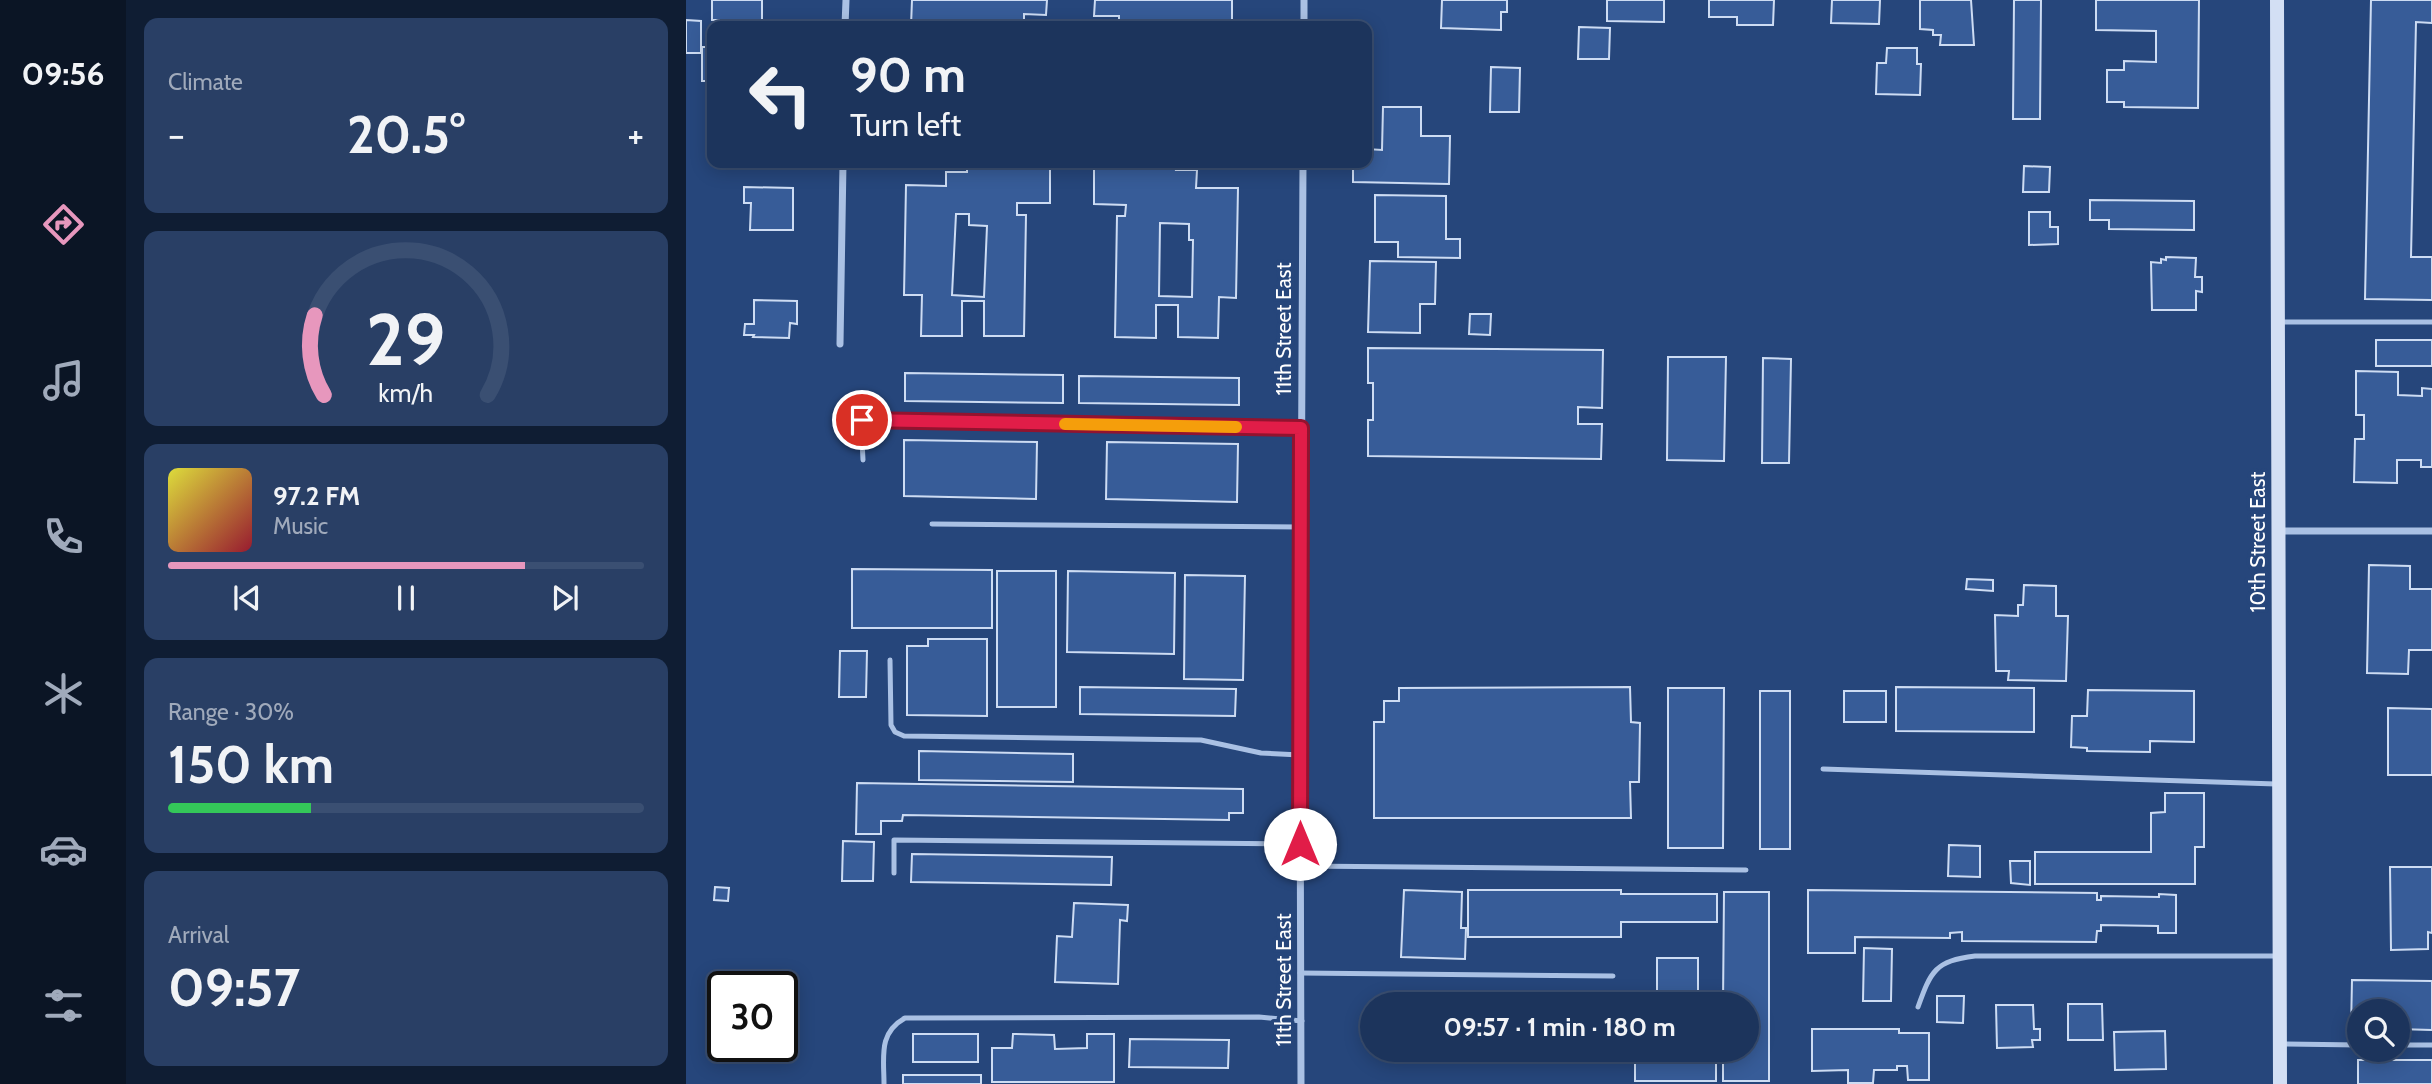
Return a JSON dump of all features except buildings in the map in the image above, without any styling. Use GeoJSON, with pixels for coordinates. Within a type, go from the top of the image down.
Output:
{"type":"FeatureCollection","features":[{"type":"Feature","properties":{"kind":"main road","name":"10th Street East"},"geometry":{"type":"LineString","coordinates":[[2277,0],[2280,1084]]}},
{"type":"Feature","properties":{"kind":"street"},"geometry":{"type":"LineString","coordinates":[[845,21],[846,0]]}},
{"type":"Feature","properties":{"kind":"street"},"geometry":{"type":"LineString","coordinates":[[1304,0],[1304,21]]}},
{"type":"Feature","properties":{"kind":"street"},"geometry":{"type":"LineString","coordinates":[[840,344],[843,168]]}},
{"type":"Feature","properties":{"kind":"street","name":"11th Street East"},"geometry":{"type":"LineString","coordinates":[[1301,1084],[1303,168]]}},
{"type":"Feature","properties":{"kind":"street"},"geometry":{"type":"LineString","coordinates":[[2279,531],[2432,531]]}},
{"type":"Feature","properties":{"kind":"lane"},"geometry":{"type":"LineString","coordinates":[[2278,322],[2432,322]]}},
{"type":"Feature","properties":{"kind":"lane"},"geometry":{"type":"LineString","coordinates":[[863,460],[862,420],[1301,428]]}},
{"type":"Feature","properties":{"kind":"lane"},"geometry":{"type":"LineString","coordinates":[[932,524],[1301,527]]}},
{"type":"Feature","properties":{"kind":"lane"},"geometry":{"type":"LineString","coordinates":[[890,660],[891,725],[895,732],[904,736],[1201,740],[1261,753],[1300,755]]}},
{"type":"Feature","properties":{"kind":"lane"},"geometry":{"type":"LineString","coordinates":[[1823,769],[2280,785]]}},
{"type":"Feature","properties":{"kind":"lane"},"geometry":{"type":"LineString","coordinates":[[894,873],[894,840],[1300,844]]}},
{"type":"Feature","properties":{"kind":"lane"},"geometry":{"type":"LineString","coordinates":[[1301,866],[1746,870]]}},
{"type":"Feature","properties":{"kind":"lane"},"geometry":{"type":"LineString","coordinates":[[1918,1007],[1927,982],[1937,969],[1950,959],[2280,956]]}},
{"type":"Feature","properties":{"kind":"lane"},"geometry":{"type":"LineString","coordinates":[[1300,973],[1613,976]]}},
{"type":"Feature","properties":{"kind":"lane"},"geometry":{"type":"LineString","coordinates":[[884,1084],[884,1041],[892,1025],[905,1018],[1259,1017],[1302,1021]]}},
{"type":"Feature","properties":{"kind":"lane"},"geometry":{"type":"LineString","coordinates":[[2280,1044],[2347,1045]]}},
{"type":"Feature","properties":{"kind":"lane"},"geometry":{"type":"LineString","coordinates":[[2410,1045],[2432,1045]]}},
{"type":"Feature","properties":{"kind":"slow traffic"},"geometry":{"type":"LineString","coordinates":[[1065,424],[1236,427]]}},
{"type":"Feature","properties":{"kind":"route"},"geometry":{"type":"LineString","coordinates":[[862,420],[1301,428],[1300,844]]}}]}
